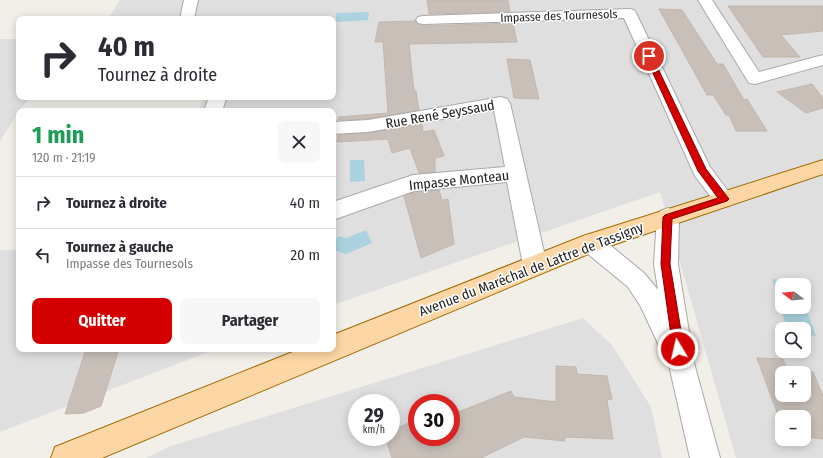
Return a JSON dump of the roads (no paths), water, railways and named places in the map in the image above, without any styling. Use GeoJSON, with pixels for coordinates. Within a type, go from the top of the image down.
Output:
{"type":"FeatureCollection","features":[{"type":"Feature","properties":{"kind":"main road","name":"Avenue du Maréchal de Lattre de Tassigny"},"geometry":{"type":"LineString","coordinates":[[336,346],[591,243],[823,167]]}},
{"type":"Feature","properties":{"kind":"main road","name":"Avenue du Maréchal de Lattre de Tassigny"},"geometry":{"type":"LineString","coordinates":[[66,458],[322,352]]}},
{"type":"Feature","properties":{"kind":"street"},"geometry":{"type":"LineString","coordinates":[[188,16],[191,0]]}},
{"type":"Feature","properties":{"kind":"street"},"geometry":{"type":"LineString","coordinates":[[705,0],[755,79],[823,60]]}},
{"type":"Feature","properties":{"kind":"street","name":"Impasse des Tournesols"},"geometry":{"type":"LineString","coordinates":[[423,20],[629,13],[702,171],[724,199]]}},
{"type":"Feature","properties":{"kind":"street","name":"Rue René Seyssaud"},"geometry":{"type":"LineString","coordinates":[[336,128],[368,126],[501,103],[535,265]]}},
{"type":"Feature","properties":{"kind":"street","name":"Impasse Monteau"},"geometry":{"type":"LineString","coordinates":[[336,210],[413,183],[516,174]]}},
{"type":"Feature","properties":{"kind":"street"},"geometry":{"type":"LineString","coordinates":[[668,217],[666,264],[681,363],[705,458]]}},
{"type":"Feature","properties":{"kind":"street"},"geometry":{"type":"LineString","coordinates":[[591,243],[636,280],[650,299],[681,363]]}},
{"type":"Feature","properties":{"kind":"water"},"geometry":{"type":"Polygon","coordinates":[[[369,12],[368,20],[336,22],[336,13],[369,12]]]}},
{"type":"Feature","properties":{"kind":"water"},"geometry":{"type":"Polygon","coordinates":[[[350,160],[364,160],[365,181],[350,182],[350,160]]]}},
{"type":"Feature","properties":{"kind":"water"},"geometry":{"type":"Polygon","coordinates":[[[366,230],[372,243],[346,254],[336,251],[336,240],[338,236],[346,238],[366,230]]]}},
{"type":"Feature","properties":{"kind":"water"},"geometry":{"type":"Polygon","coordinates":[[[772,279],[775,279],[775,289],[772,279]]]}},
{"type":"Feature","properties":{"kind":"water"},"geometry":{"type":"Polygon","coordinates":[[[782,314],[808,314],[811,322],[785,322],[782,314]]]}},
{"type":"Feature","properties":{"kind":"water"},"geometry":{"type":"Polygon","coordinates":[[[811,322],[816,336],[811,336],[811,322]]]}}]}
